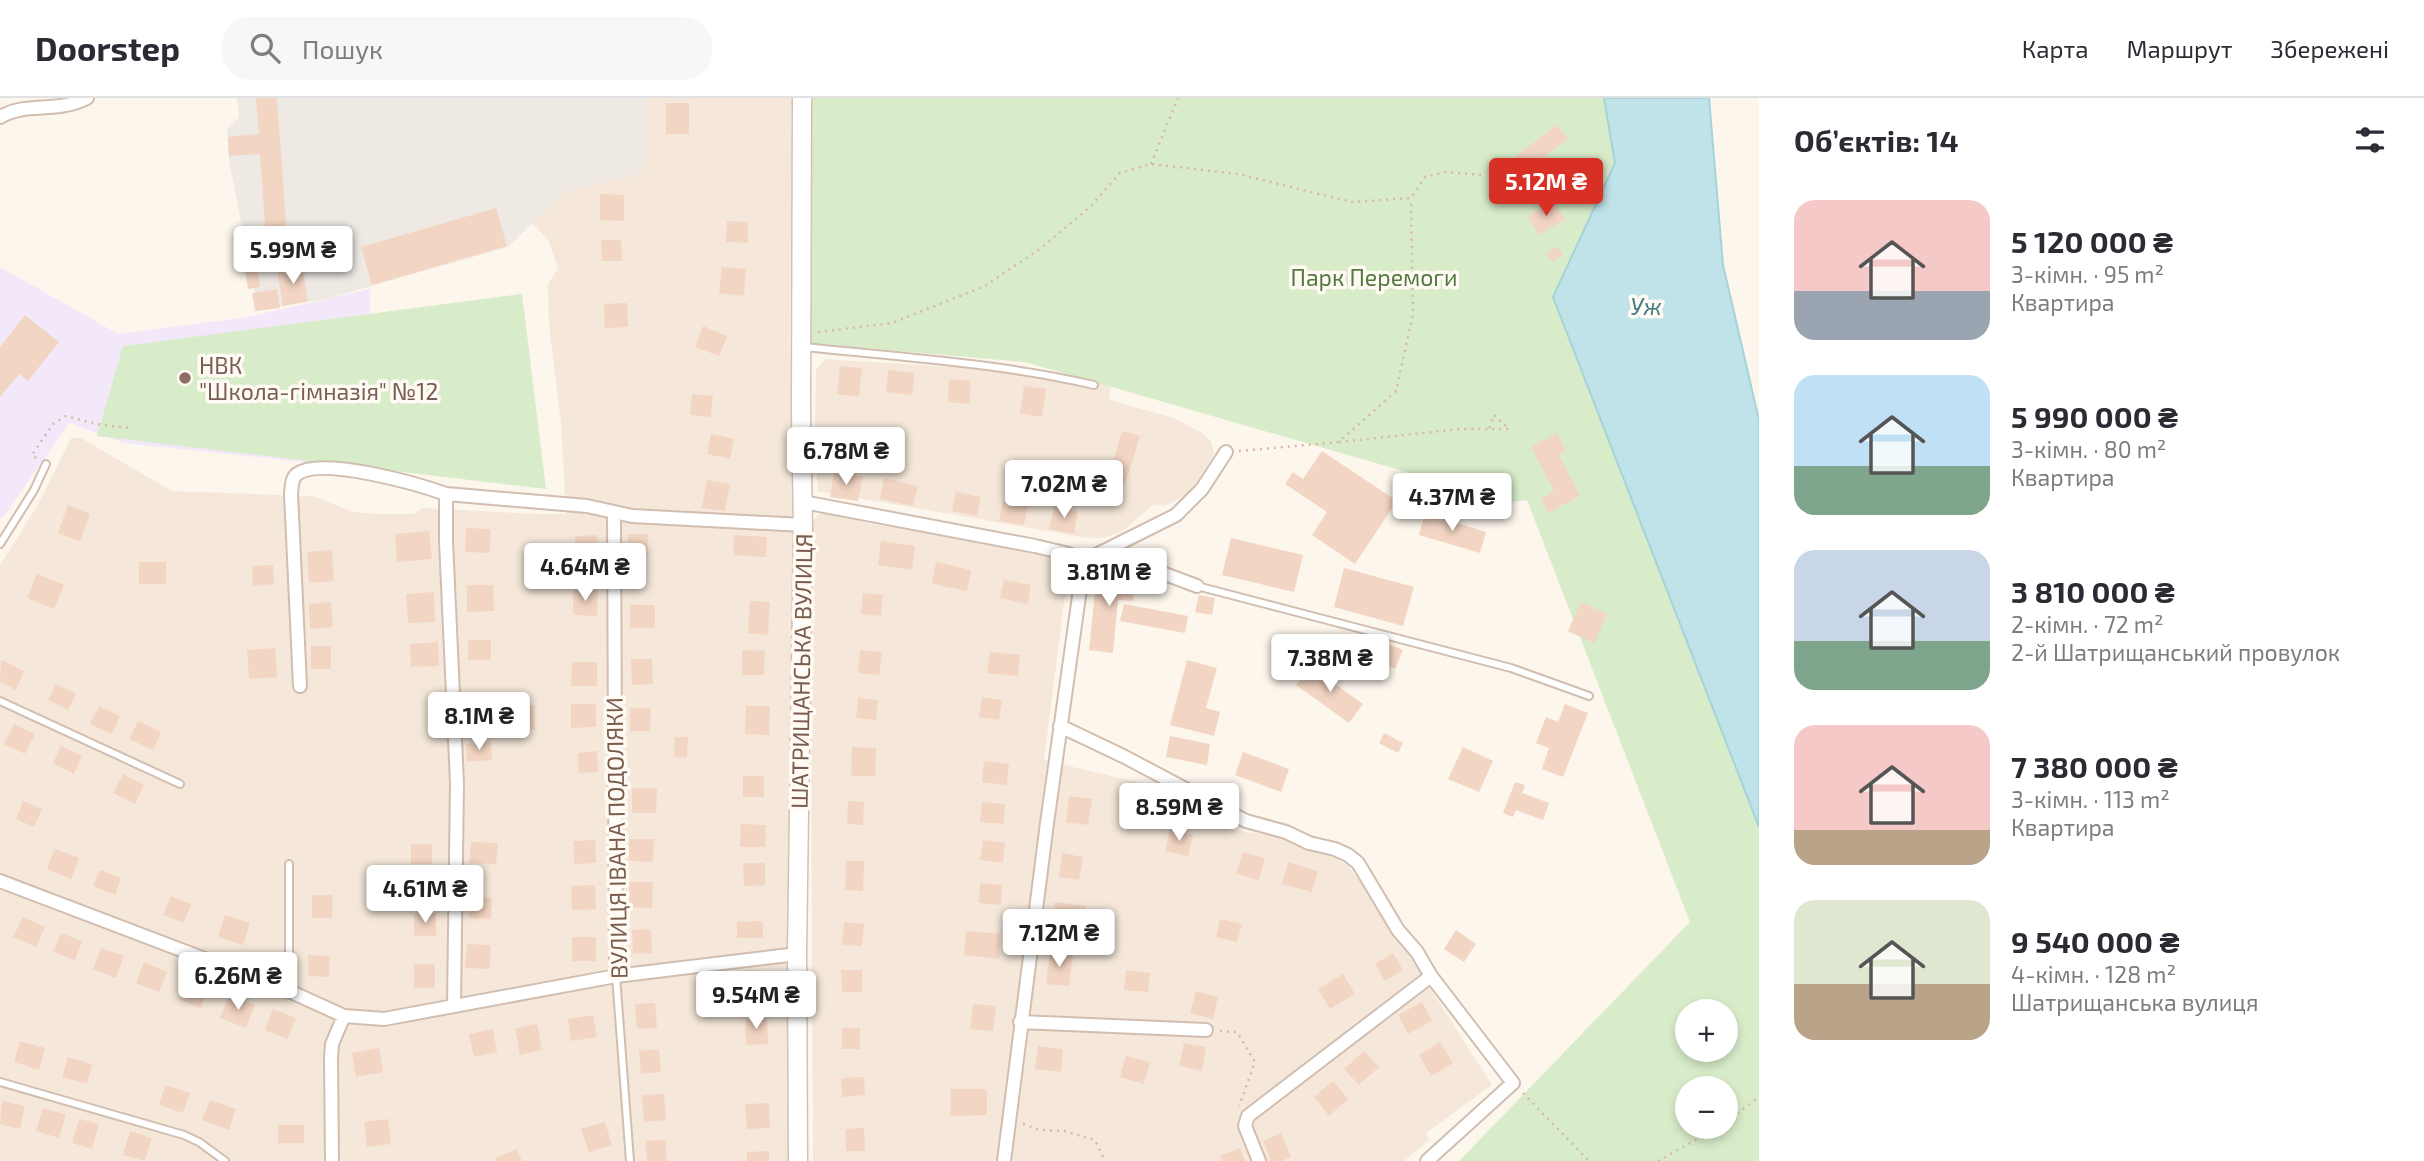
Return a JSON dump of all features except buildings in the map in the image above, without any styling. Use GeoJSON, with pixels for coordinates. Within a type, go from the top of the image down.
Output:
{"type":"FeatureCollection","features":[{"type":"Feature","properties":{"kind":"street"},"geometry":{"type":"LineString","coordinates":[[0,117],[16,104],[60,108],[88,98]]}},
{"type":"Feature","properties":{"kind":"street","name":"ШАТРИЩАНСЬКА ВУЛИЦЯ"},"geometry":{"type":"LineString","coordinates":[[799,1161],[797,954],[803,525],[802,98]]}},
{"type":"Feature","properties":{"kind":"street"},"geometry":{"type":"LineString","coordinates":[[1084,561],[1175,515],[1202,488],[1226,452]]}},
{"type":"Feature","properties":{"kind":"street"},"geometry":{"type":"LineString","coordinates":[[300,686],[291,494],[293,479],[299,472],[345,469],[429,487],[446,494],[587,506],[614,514],[803,525]]}},
{"type":"Feature","properties":{"kind":"street"},"geometry":{"type":"LineString","coordinates":[[446,494],[457,783],[454,1005]]}},
{"type":"Feature","properties":{"kind":"street"},"geometry":{"type":"LineString","coordinates":[[803,502],[1035,546],[1069,554],[1084,561],[1157,571],[1197,586]]}},
{"type":"Feature","properties":{"kind":"street","name":"ВУЛИЦЯ ІВАНА ПОДОЛЯКИ"},"geometry":{"type":"LineString","coordinates":[[614,514],[616,976]]}},
{"type":"Feature","properties":{"kind":"street"},"geometry":{"type":"LineString","coordinates":[[1004,1161],[1020,1022],[1084,561]]}},
{"type":"Feature","properties":{"kind":"street"},"geometry":{"type":"LineString","coordinates":[[1060,726],[1116,752],[1246,821],[1286,832],[1305,842],[1335,849],[1348,855],[1360,867],[1398,930],[1416,950],[1431,976],[1513,1083],[1427,1161]]}},
{"type":"Feature","properties":{"kind":"street"},"geometry":{"type":"LineString","coordinates":[[0,881],[289,990],[344,1016],[384,1019],[616,976],[797,954]]}},
{"type":"Feature","properties":{"kind":"street"},"geometry":{"type":"LineString","coordinates":[[1259,1161],[1245,1121],[1248,1116],[1431,976]]}},
{"type":"Feature","properties":{"kind":"street"},"geometry":{"type":"LineString","coordinates":[[332,1161],[332,1044],[344,1016]]}},
{"type":"Feature","properties":{"kind":"street"},"geometry":{"type":"LineString","coordinates":[[1020,1022],[1206,1030]]}},
{"type":"Feature","properties":{"kind":"lane"},"geometry":{"type":"LineString","coordinates":[[802,340],[1053,376],[1094,385]]}},
{"type":"Feature","properties":{"kind":"lane"},"geometry":{"type":"LineString","coordinates":[[0,544],[34,490],[46,464]]}},
{"type":"Feature","properties":{"kind":"lane"},"geometry":{"type":"LineString","coordinates":[[1197,586],[1511,668],[1589,696]]}},
{"type":"Feature","properties":{"kind":"lane"},"geometry":{"type":"LineString","coordinates":[[0,701],[180,784]]}},
{"type":"Feature","properties":{"kind":"lane"},"geometry":{"type":"LineString","coordinates":[[289,864],[289,990]]}},
{"type":"Feature","properties":{"kind":"lane","name":"ВУЛИЦЯ ІВАНА ПОДОЛЯКИ"},"geometry":{"type":"LineString","coordinates":[[616,976],[630,1161]]}},
{"type":"Feature","properties":{"kind":"lane"},"geometry":{"type":"LineString","coordinates":[[0,1082],[184,1135],[199,1142],[225,1161]]}},
{"type":"Feature","properties":{"kind":"path"},"geometry":{"type":"LineString","coordinates":[[1151,164],[1178,98]]}},
{"type":"Feature","properties":{"kind":"path"},"geometry":{"type":"LineString","coordinates":[[802,340],[892,323],[985,286],[1041,248],[1089,208],[1120,173],[1151,164],[1238,174],[1352,202],[1411,198]]}},
{"type":"Feature","properties":{"kind":"path"},"geometry":{"type":"LineString","coordinates":[[1339,442],[1396,391],[1413,314],[1411,198],[1425,177],[1446,172],[1483,175]]}},
{"type":"Feature","properties":{"kind":"path"},"geometry":{"type":"LineString","coordinates":[[1226,452],[1459,429],[1489,429],[1499,429],[1509,429],[1494,415],[1489,429]]}},
{"type":"Feature","properties":{"kind":"path"},"geometry":{"type":"LineString","coordinates":[[46,464],[32,455],[58,419],[75,417],[96,424],[129,428]]}},
{"type":"Feature","properties":{"kind":"path"},"geometry":{"type":"LineString","coordinates":[[1206,1030],[1237,1032],[1255,1062],[1239,1107],[1245,1121]]}},
{"type":"Feature","properties":{"kind":"path"},"geometry":{"type":"LineString","coordinates":[[1513,1083],[1589,1161]]}},
{"type":"Feature","properties":{"kind":"path"},"geometry":{"type":"LineString","coordinates":[[1738,1113],[1759,1097]]}},
{"type":"Feature","properties":{"kind":"path"},"geometry":{"type":"LineString","coordinates":[[1009,1118],[1040,1130],[1064,1131],[1095,1140],[1105,1161]]}},
{"type":"Feature","properties":{"kind":"path"},"geometry":{"type":"LineString","coordinates":[[1658,1161],[1697,1139]]}},
{"type":"Feature","properties":{"kind":"shaded area"},"geometry":{"type":"Polygon","coordinates":[[[237,98],[646,98],[643,173],[565,191],[508,247],[329,298],[258,311],[229,160],[227,129],[239,117],[237,98]]]}},
{"type":"Feature","properties":{"kind":"shaded area"},"geometry":{"type":"Polygon","coordinates":[[[646,98],[792,98],[790,351],[794,617],[795,1161],[0,1161],[0,565],[39,503],[71,438],[81,438],[172,491],[313,496],[353,512],[377,514],[415,514],[421,508],[566,514],[561,423],[549,325],[548,284],[558,268],[549,241],[532,223],[565,191],[643,173],[646,98]]]}},
{"type":"Feature","properties":{"kind":"shaded area","name":"НВК \"Школа-гімназія\" №12"},"geometry":{"type":"Polygon","coordinates":[[[0,267],[118,334],[248,317],[370,289],[371,469],[124,443],[69,423],[2,519],[0,267]]]}},
{"type":"Feature","properties":{"kind":"shaded area"},"geometry":{"type":"Polygon","coordinates":[[[825,359],[1112,377],[1109,400],[1174,418],[1211,441],[1214,454],[1190,493],[1164,506],[1154,504],[1121,532],[1102,538],[1087,538],[818,491],[816,370],[825,359]]]}},
{"type":"Feature","properties":{"kind":"shaded area"},"geometry":{"type":"Polygon","coordinates":[[[828,513],[870,524],[998,542],[1070,556],[1044,760],[1178,792],[1176,803],[1228,819],[1227,829],[1275,836],[1303,844],[1325,851],[1347,865],[1368,891],[1492,1085],[1426,1133],[1429,1140],[1404,1161],[813,1161],[810,529],[819,514],[828,513]]]}},
{"type":"Feature","properties":{"kind":"green space","name":"Парк Перемоги"},"geometry":{"type":"Polygon","coordinates":[[[812,98],[1604,98],[1615,163],[1553,297],[1759,827],[1759,1161],[1459,1161],[1690,922],[1527,500],[1511,502],[1025,362],[809,343],[812,98]]]}},
{"type":"Feature","properties":{"kind":"green space"},"geometry":{"type":"Polygon","coordinates":[[[522,294],[546,489],[97,436],[123,346],[522,294]]]}},
{"type":"Feature","properties":{"kind":"water","name":"Уж"},"geometry":{"type":"Polygon","coordinates":[[[1604,98],[1709,98],[1723,265],[1759,420],[1759,827],[1553,297],[1615,163],[1604,98]]]}},
{"type":"Feature","properties":{"kind":"place","name":"НВК \"Школа-гімназія\" №12"},"geometry":{"type":"Point","coordinates":[185,378]}}]}
